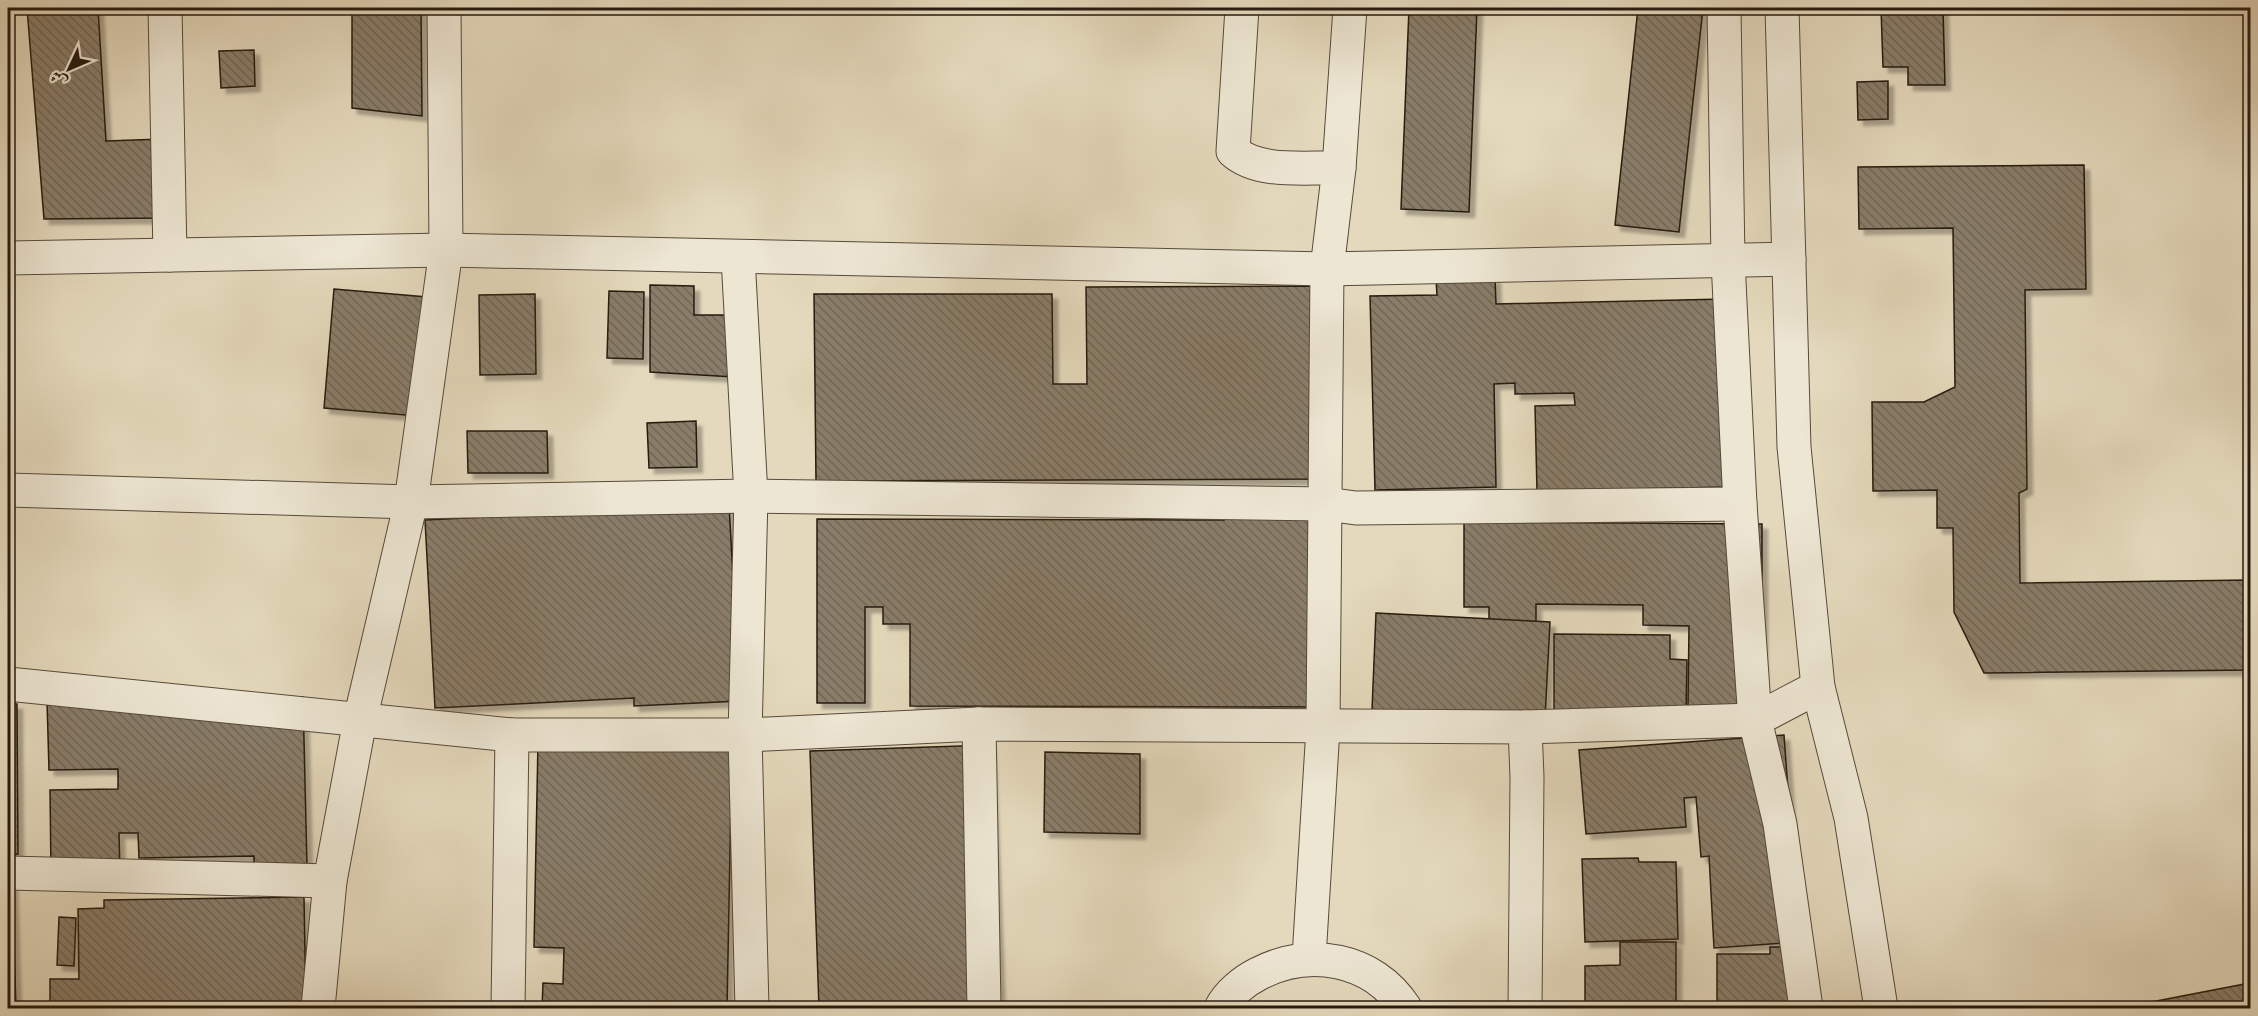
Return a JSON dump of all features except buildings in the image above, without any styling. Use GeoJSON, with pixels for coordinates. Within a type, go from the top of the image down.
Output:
{"type":"FeatureCollection","features":[{"type":"Feature","properties":{"kind":"street"},"geometry":{"type":"LineString","coordinates":[[165,8],[170,255]]}},
{"type":"Feature","properties":{"kind":"street"},"geometry":{"type":"LineString","coordinates":[[318,1008],[330,881],[360,720],[411,502],[446,250],[444,8]]}},
{"type":"Feature","properties":{"kind":"street"},"geometry":{"type":"LineString","coordinates":[[1242,8],[1233,151],[1243,160],[1256,165],[1339,168]]}},
{"type":"Feature","properties":{"kind":"street"},"geometry":{"type":"LineString","coordinates":[[1308,958],[1323,728],[1327,269],[1339,168],[1350,8]]}},
{"type":"Feature","properties":{"kind":"street"},"geometry":{"type":"LineString","coordinates":[[1724,8],[1728,261],[1740,504],[1755,720],[1780,824],[1806,1008]]}},
{"type":"Feature","properties":{"kind":"street"},"geometry":{"type":"LineString","coordinates":[[1782,8],[1794,447],[1818,687],[1851,818],[1881,1008]]}},
{"type":"Feature","properties":{"kind":"street"},"geometry":{"type":"LineString","coordinates":[[8,258],[446,250],[1327,269],[1789,259]]}},
{"type":"Feature","properties":{"kind":"street"},"geometry":{"type":"LineString","coordinates":[[738,257],[751,496],[745,735],[752,1008]]}},
{"type":"Feature","properties":{"kind":"street"},"geometry":{"type":"LineString","coordinates":[[8,490],[411,502],[751,496],[1326,504],[1356,508],[1740,504]]}},
{"type":"Feature","properties":{"kind":"street"},"geometry":{"type":"LineString","coordinates":[[8,684],[512,735],[745,735],[979,724],[1323,728],[1525,727],[1755,720],[1818,687]]}},
{"type":"Feature","properties":{"kind":"street"},"geometry":{"type":"LineString","coordinates":[[979,724],[984,1008]]}},
{"type":"Feature","properties":{"kind":"street"},"geometry":{"type":"LineString","coordinates":[[1525,727],[1527,777],[1525,1008]]}},
{"type":"Feature","properties":{"kind":"street"},"geometry":{"type":"LineString","coordinates":[[508,1008],[512,735]]}},
{"type":"Feature","properties":{"kind":"street"},"geometry":{"type":"LineString","coordinates":[[8,873],[330,881]]}},
{"type":"Feature","properties":{"kind":"street"},"geometry":{"type":"LineString","coordinates":[[1221,1008],[1247,980],[1276,964],[1308,958],[1342,961],[1372,975],[1398,996],[1406,1008]]}}]}
